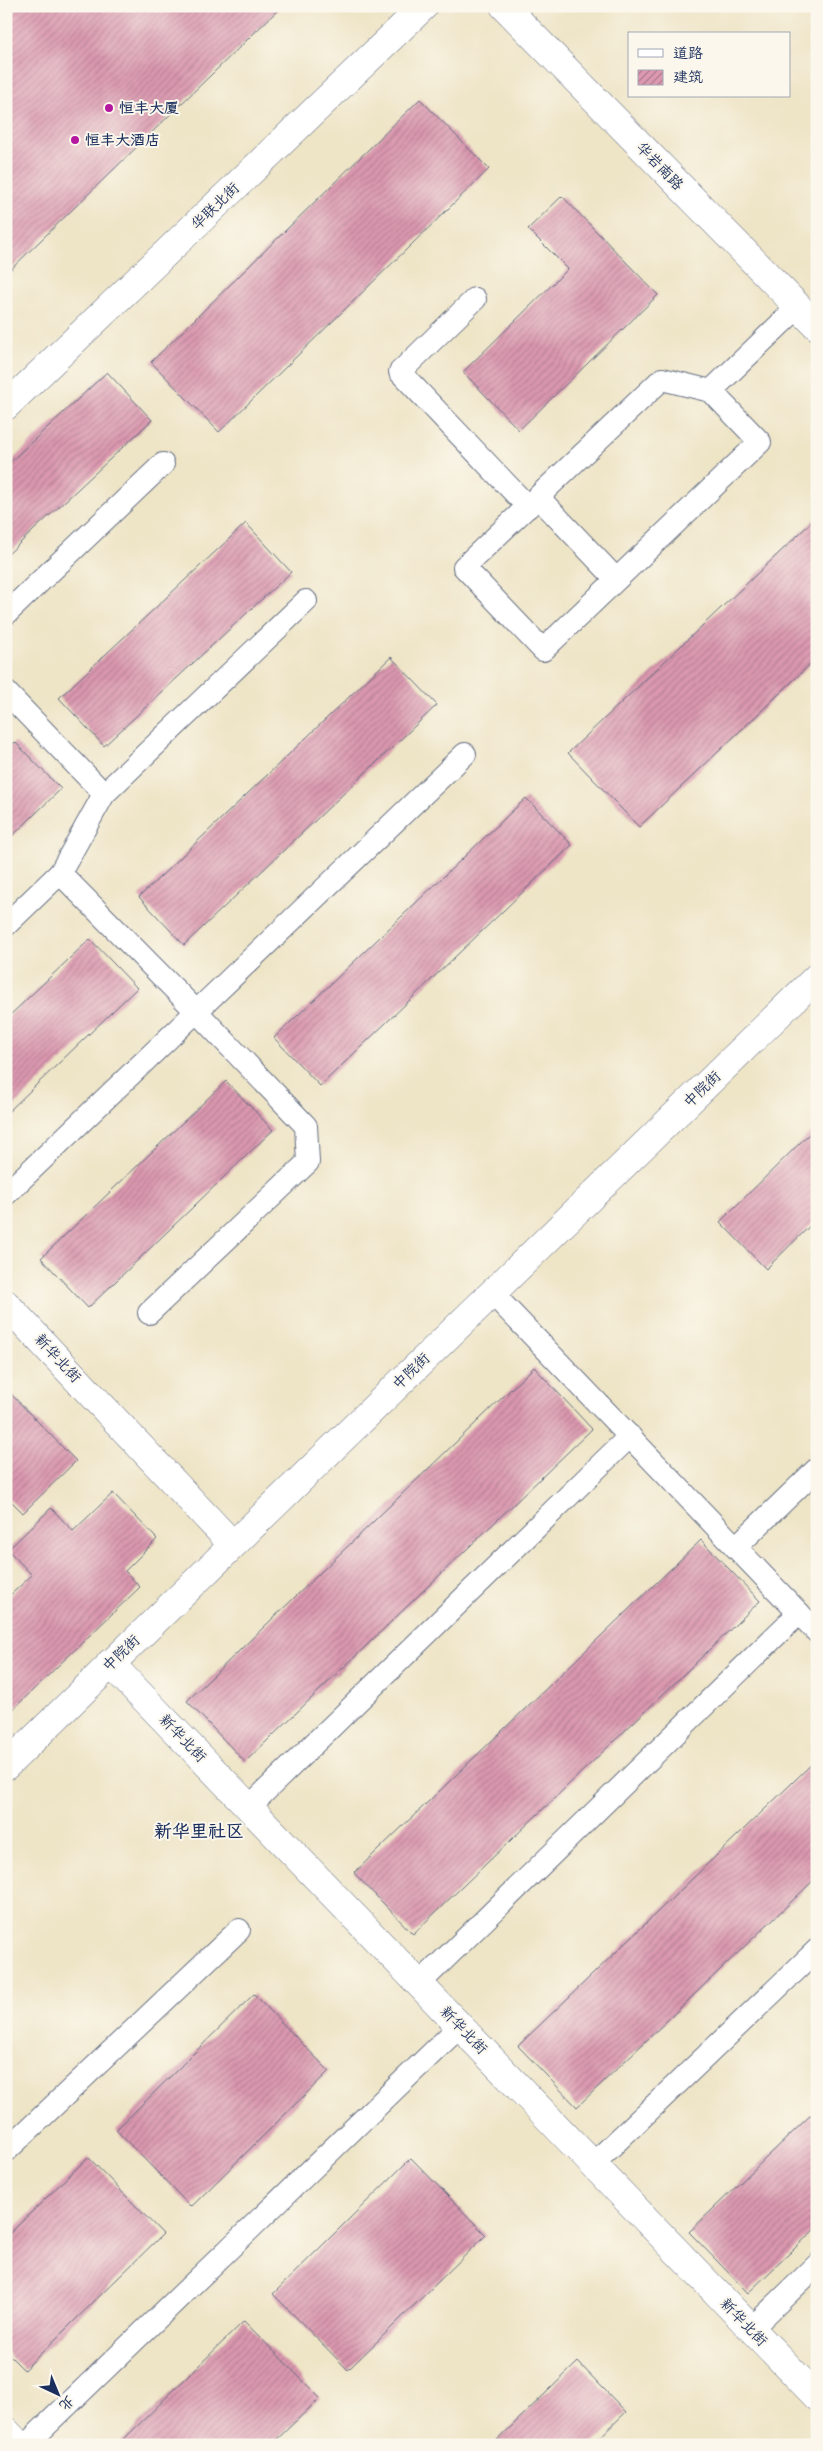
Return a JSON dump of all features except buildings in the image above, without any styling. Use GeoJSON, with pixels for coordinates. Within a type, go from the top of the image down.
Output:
{"type":"FeatureCollection","features":[{"type":"Feature","properties":{"kind":"street","name":"华联北街"},"geometry":{"type":"LineString","coordinates":[[6,406],[424,6]]}},
{"type":"Feature","properties":{"kind":"street","name":"华岩南路"},"geometry":{"type":"LineString","coordinates":[[504,6],[817,326]]}},
{"type":"Feature","properties":{"kind":"street","name":"中院街"},"geometry":{"type":"LineString","coordinates":[[6,1766],[232,1544],[817,977]]}},
{"type":"Feature","properties":{"kind":"street","name":"新华北街"},"geometry":{"type":"LineString","coordinates":[[6,1304],[232,1544]]}},
{"type":"Feature","properties":{"kind":"street","name":"新华北街"},"geometry":{"type":"LineString","coordinates":[[110,1664],[817,2397]]}},
{"type":"Feature","properties":{"kind":"street"},"geometry":{"type":"LineString","coordinates":[[6,2431],[19,2445]]}},
{"type":"Feature","properties":{"kind":"lane"},"geometry":{"type":"LineString","coordinates":[[475,300],[400,372],[533,502],[616,579]]}},
{"type":"Feature","properties":{"kind":"lane"},"geometry":{"type":"LineString","coordinates":[[711,391],[798,307]]}},
{"type":"Feature","properties":{"kind":"lane"},"geometry":{"type":"LineString","coordinates":[[662,379],[711,391],[760,442],[543,650],[464,567],[662,379]]}},
{"type":"Feature","properties":{"kind":"lane"},"geometry":{"type":"LineString","coordinates":[[6,614],[163,464]]}},
{"type":"Feature","properties":{"kind":"lane"},"geometry":{"type":"LineString","coordinates":[[6,925],[60,873],[104,794],[306,600]]}},
{"type":"Feature","properties":{"kind":"lane"},"geometry":{"type":"LineString","coordinates":[[6,692],[104,794]]}},
{"type":"Feature","properties":{"kind":"lane"},"geometry":{"type":"LineString","coordinates":[[6,1194],[465,754]]}},
{"type":"Feature","properties":{"kind":"lane"},"geometry":{"type":"LineString","coordinates":[[60,873],[306,1126],[308,1162],[149,1313]]}},
{"type":"Feature","properties":{"kind":"lane"},"geometry":{"type":"LineString","coordinates":[[492,1293],[817,1632]]}},
{"type":"Feature","properties":{"kind":"lane"},"geometry":{"type":"LineString","coordinates":[[249,1807],[630,1436]]}},
{"type":"Feature","properties":{"kind":"lane"},"geometry":{"type":"LineString","coordinates":[[736,1547],[817,1469]]}},
{"type":"Feature","properties":{"kind":"lane"},"geometry":{"type":"LineString","coordinates":[[419,1984],[799,1614]]}},
{"type":"Feature","properties":{"kind":"lane"},"geometry":{"type":"LineString","coordinates":[[6,2151],[238,1930]]}},
{"type":"Feature","properties":{"kind":"lane"},"geometry":{"type":"LineString","coordinates":[[593,2164],[817,1950]]}},
{"type":"Feature","properties":{"kind":"lane"},"geometry":{"type":"LineString","coordinates":[[26,2445],[460,2026]]}},
{"type":"Feature","properties":{"kind":"lane"},"geometry":{"type":"LineString","coordinates":[[751,2329],[817,2265]]}},
{"type":"Feature","properties":{"kind":"place","name":"恒丰大厦"},"geometry":{"type":"Point","coordinates":[109,108]}},
{"type":"Feature","properties":{"kind":"place","name":"恒丰大酒店"},"geometry":{"type":"Point","coordinates":[75,140]}},
{"type":"Feature","properties":{"kind":"district","name":"新华里社区"},"geometry":{"type":"Point","coordinates":[199,1831]}}]}
